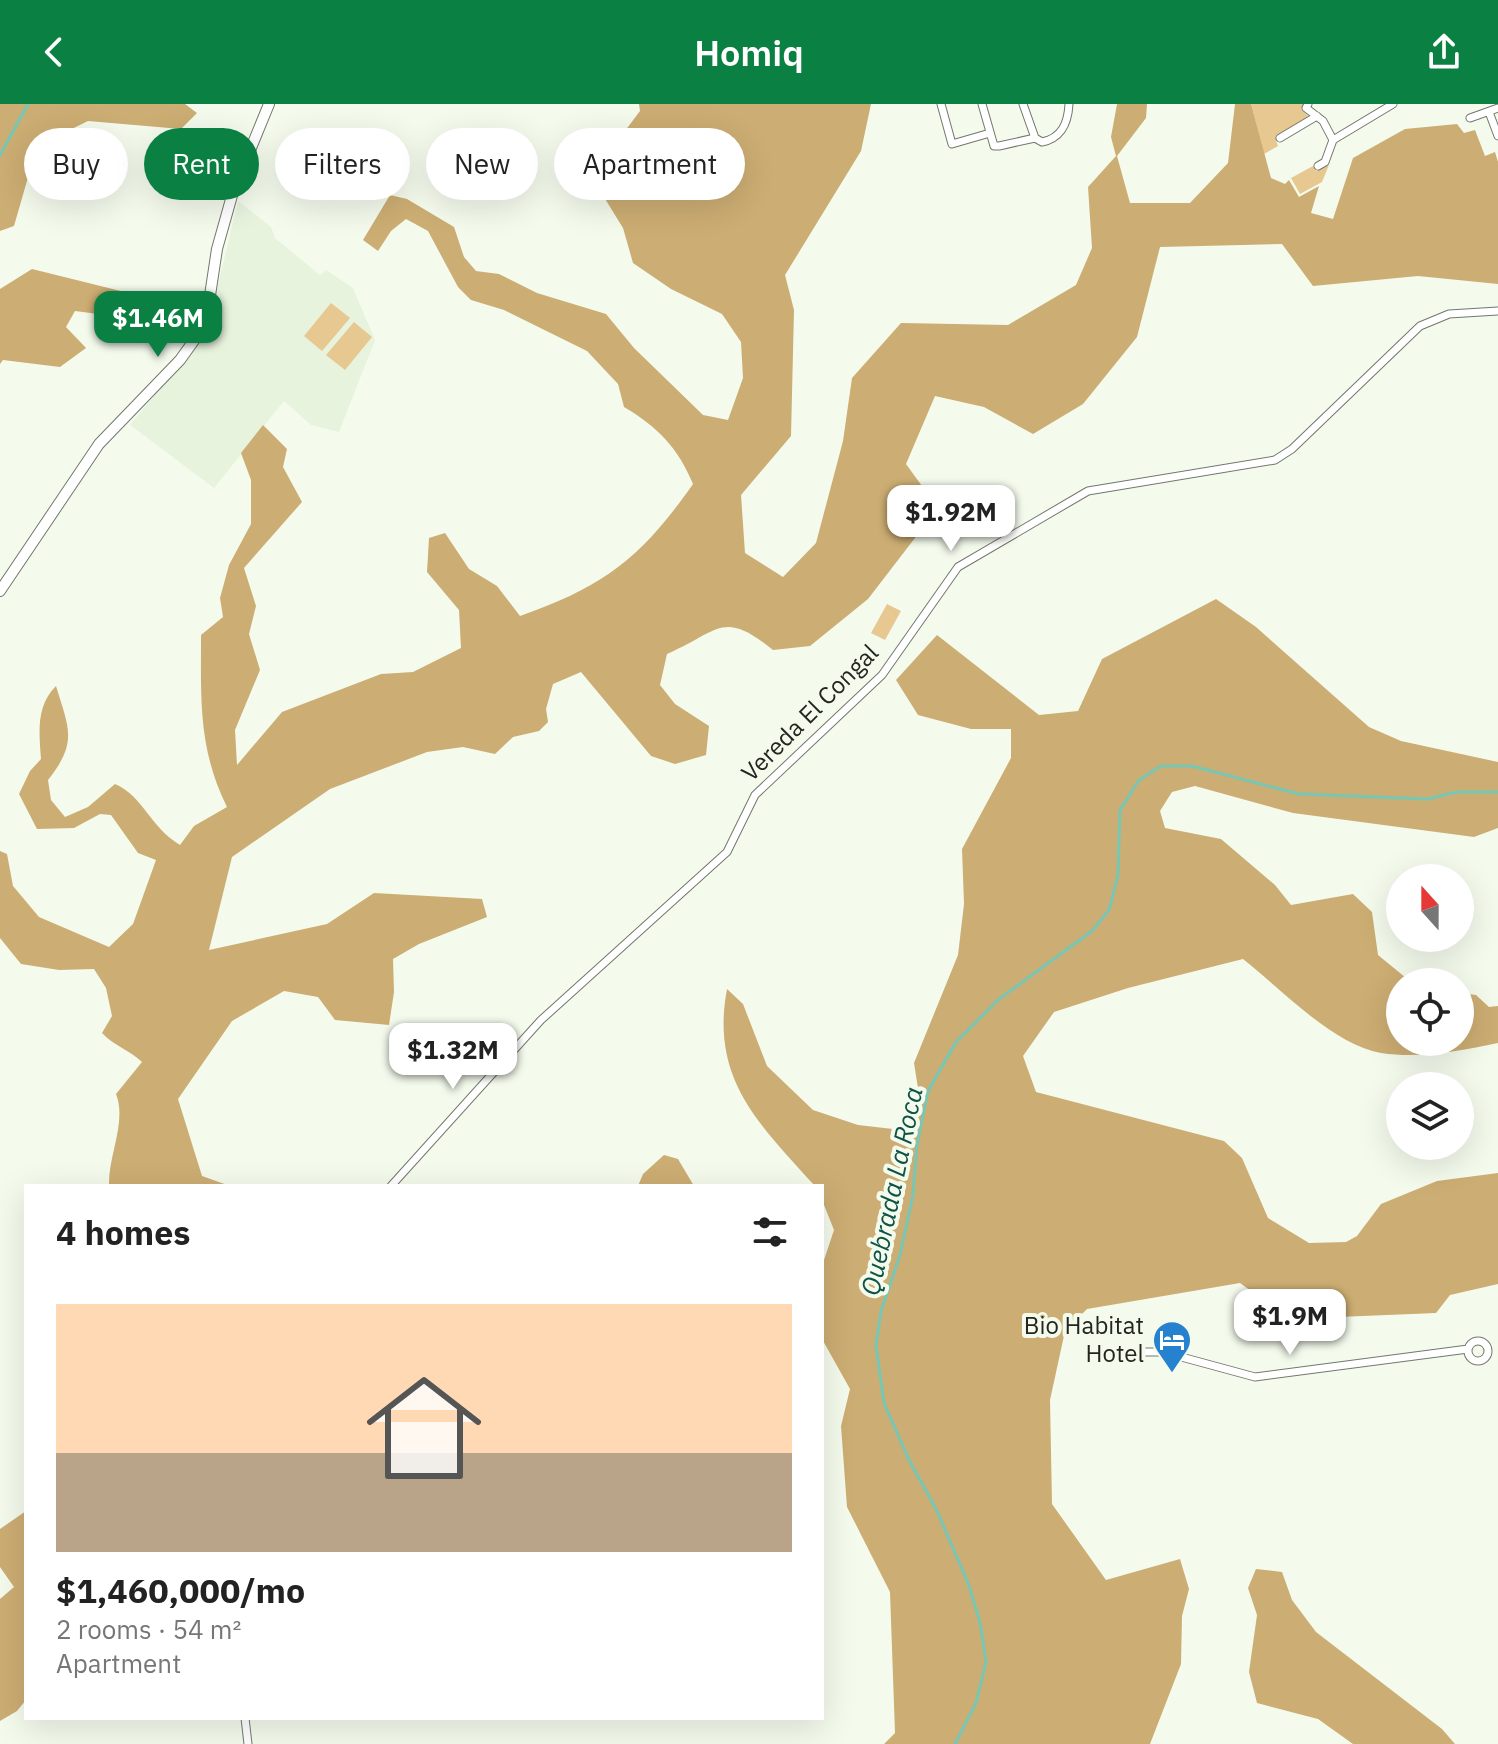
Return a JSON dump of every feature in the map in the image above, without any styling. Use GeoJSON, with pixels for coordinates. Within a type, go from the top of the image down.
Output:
{"type":"FeatureCollection","features":[{"type":"Feature","properties":{"kind":"main road"},"geometry":{"type":"LineString","coordinates":[[0,591],[99,444],[180,360],[195,339],[209,302],[217,249],[233,192],[269,104]]}},
{"type":"Feature","properties":{"kind":"street"},"geometry":{"type":"LineString","coordinates":[[941,104],[952,144],[990,133]]}},
{"type":"Feature","properties":{"kind":"street"},"geometry":{"type":"LineString","coordinates":[[982,104],[994,146],[1035,138]]}},
{"type":"Feature","properties":{"kind":"street"},"geometry":{"type":"LineString","coordinates":[[1023,104],[1035,138],[1042,142],[1059,135],[1065,127],[1069,104]]}},
{"type":"Feature","properties":{"kind":"street"},"geometry":{"type":"LineString","coordinates":[[1318,166],[1325,162],[1333,140],[1393,104]]}},
{"type":"Feature","properties":{"kind":"street"},"geometry":{"type":"LineString","coordinates":[[1307,106],[1333,140]]}},
{"type":"Feature","properties":{"kind":"street"},"geometry":{"type":"LineString","coordinates":[[1470,118],[1498,108]]}},
{"type":"Feature","properties":{"kind":"street"},"geometry":{"type":"LineString","coordinates":[[1489,112],[1498,136]]}},
{"type":"Feature","properties":{"kind":"street"},"geometry":{"type":"LineString","coordinates":[[1280,138],[1317,116]]}},
{"type":"Feature","properties":{"kind":"street","name":"Vereda El Congal"},"geometry":{"type":"LineString","coordinates":[[393,1184],[541,1020],[727,852],[755,795],[882,675],[958,567],[1088,491],[1275,460],[1292,449],[1420,326],[1449,314],[1498,311]]}},
{"type":"Feature","properties":{"kind":"street"},"geometry":{"type":"LineString","coordinates":[[1118,1352],[1163,1352],[1255,1377],[1468,1349],[1477,1340],[1488,1348],[1498,1346]]}},
{"type":"Feature","properties":{"kind":"street"},"geometry":{"type":"LineString","coordinates":[[1468,1349],[1471,1358],[1477,1361],[1486,1357],[1488,1348]]}},
{"type":"Feature","properties":{"kind":"street"},"geometry":{"type":"LineString","coordinates":[[245,1720],[248,1744]]}},
{"type":"Feature","properties":{"kind":"shaded area"},"geometry":{"type":"Polygon","coordinates":[[[0,104],[185,104],[197,113],[182,128],[88,121],[74,128],[24,128],[24,191],[14,226],[0,231],[0,104]]]}},
{"type":"Feature","properties":{"kind":"shaded area"},"geometry":{"type":"Polygon","coordinates":[[[639,104],[871,104],[861,151],[785,275],[794,310],[791,436],[741,495],[745,553],[783,577],[816,543],[843,441],[852,378],[901,323],[1008,325],[1076,285],[1092,248],[1088,187],[1116,156],[1111,137],[1117,104],[1147,104],[1146,118],[1117,156],[1130,203],[1190,203],[1228,163],[1235,104],[1251,104],[1271,178],[1285,184],[1289,180],[1299,197],[1319,186],[1311,213],[1333,219],[1353,158],[1405,129],[1457,124],[1464,133],[1475,130],[1485,156],[1495,152],[1498,162],[1498,284],[1418,276],[1313,286],[1282,244],[1160,247],[1137,337],[1083,404],[1033,434],[984,407],[935,396],[906,464],[938,508],[868,599],[810,646],[773,650],[756,637],[731,627],[710,632],[667,654],[660,685],[675,704],[709,726],[706,755],[675,764],[651,756],[581,672],[553,684],[546,709],[548,722],[539,731],[513,737],[495,754],[463,747],[427,752],[330,789],[232,857],[209,950],[327,924],[374,893],[482,899],[487,917],[419,944],[393,959],[394,992],[389,1025],[335,1020],[318,997],[284,991],[232,1021],[178,1099],[202,1176],[224,1184],[109,1184],[119,1116],[116,1094],[142,1062],[102,1033],[112,1016],[106,988],[94,969],[59,970],[21,964],[0,938],[0,851],[7,854],[13,886],[39,917],[109,947],[133,924],[156,860],[138,853],[111,815],[100,814],[74,828],[37,829],[19,794],[30,771],[41,759],[40,729],[45,702],[56,686],[68,735],[64,755],[48,780],[51,800],[65,817],[88,807],[115,784],[133,796],[161,829],[180,845],[194,826],[227,807],[206,744],[201,635],[223,617],[220,598],[229,565],[251,524],[251,480],[241,453],[263,425],[287,449],[283,467],[302,502],[244,568],[256,606],[249,634],[260,670],[235,730],[237,765],[282,712],[381,674],[413,672],[461,648],[459,610],[427,572],[429,538],[445,533],[469,569],[497,586],[520,616],[598,581],[638,550],[693,484],[666,440],[647,422],[624,407],[618,384],[587,351],[504,310],[471,300],[458,287],[428,231],[406,219],[391,231],[378,251],[363,240],[387,200],[409,200],[454,227],[464,257],[476,271],[499,274],[537,293],[606,314],[634,348],[703,415],[728,420],[743,378],[741,342],[722,314],[671,289],[633,263],[623,228],[606,200],[745,200],[745,128],[627,128],[640,111],[639,104]]]}},
{"type":"Feature","properties":{"kind":"shaded area"},"geometry":{"type":"Polygon","coordinates":[[[1251,104],[1304,104],[1301,109],[1309,117],[1276,140],[1278,146],[1264,154],[1251,104]]]}},
{"type":"Feature","properties":{"kind":"shaded area"},"geometry":{"type":"Polygon","coordinates":[[[1329,165],[1322,182],[1300,194],[1291,178],[1313,166],[1316,171],[1329,165]]]}},
{"type":"Feature","properties":{"kind":"shaded area"},"geometry":{"type":"Polygon","coordinates":[[[238,201],[271,227],[275,238],[320,275],[326,270],[353,288],[375,340],[339,432],[311,425],[284,401],[214,488],[130,425],[204,335],[220,296],[217,289],[238,201]]]}},
{"type":"Feature","properties":{"kind":"shaded area"},"geometry":{"type":"Polygon","coordinates":[[[32,269],[165,302],[159,322],[75,311],[66,327],[86,348],[60,367],[3,360],[0,364],[0,289],[32,269]]]}},
{"type":"Feature","properties":{"kind":"shaded area"},"geometry":{"type":"Polygon","coordinates":[[[331,303],[350,318],[322,351],[304,336],[331,303]]]}},
{"type":"Feature","properties":{"kind":"shaded area"},"geometry":{"type":"Polygon","coordinates":[[[354,322],[372,337],[345,370],[326,355],[354,322]]]}},
{"type":"Feature","properties":{"kind":"shaded area"},"geometry":{"type":"Polygon","coordinates":[[[1216,599],[1256,627],[1369,727],[1401,741],[1498,762],[1498,828],[1474,837],[1293,813],[1195,786],[1172,792],[1160,811],[1165,828],[1221,839],[1275,885],[1291,905],[1353,894],[1372,912],[1378,955],[1394,968],[1386,968],[1386,1054],[1344,1039],[1243,959],[1128,988],[1054,1012],[1023,1056],[1036,1092],[1224,1141],[1242,1158],[1268,1218],[1309,1243],[1346,1242],[1357,1236],[1381,1204],[1437,1181],[1498,1173],[1498,1284],[1450,1295],[1436,1313],[1289,1319],[1240,1283],[1087,1309],[1065,1331],[1050,1400],[1052,1504],[1106,1580],[1180,1559],[1189,1589],[1182,1616],[1181,1664],[1150,1744],[884,1744],[895,1733],[890,1592],[847,1507],[841,1426],[850,1389],[824,1343],[824,1260],[834,1230],[824,1205],[824,1184],[813,1184],[775,1142],[744,1098],[733,1075],[726,1049],[724,1021],[727,989],[743,1004],[767,1066],[813,1110],[858,1125],[893,1129],[920,1101],[914,1063],[958,955],[964,904],[962,849],[1011,758],[1011,729],[971,729],[918,715],[896,680],[937,635],[1039,715],[1078,711],[1102,659],[1216,599]]]}},
{"type":"Feature","properties":{"kind":"shaded area"},"geometry":{"type":"Polygon","coordinates":[[[887,604],[901,611],[885,640],[871,633],[887,604]]]}},
{"type":"Feature","properties":{"kind":"shaded area"},"geometry":{"type":"Polygon","coordinates":[[[1474,995],[1489,1007],[1498,1006],[1498,1043],[1474,1047],[1474,995]]]}},
{"type":"Feature","properties":{"kind":"shaded area"},"geometry":{"type":"Polygon","coordinates":[[[664,1155],[678,1159],[693,1184],[639,1184],[643,1174],[664,1155]]]}},
{"type":"Feature","properties":{"kind":"shaded area"},"geometry":{"type":"Polygon","coordinates":[[[24,1512],[24,1702],[17,1711],[0,1721],[0,1599],[14,1587],[0,1567],[0,1529],[24,1512]]]}},
{"type":"Feature","properties":{"kind":"shaded area"},"geometry":{"type":"Polygon","coordinates":[[[1256,1569],[1282,1572],[1292,1600],[1316,1632],[1442,1729],[1455,1744],[1353,1744],[1318,1719],[1257,1703],[1249,1672],[1257,1615],[1248,1588],[1256,1569]]]}},
{"type":"Feature","properties":{"kind":"waterway"},"geometry":{"type":"LineString","coordinates":[[0,155],[28,104]]}},
{"type":"Feature","properties":{"kind":"waterway","name":"Quebrada La Roca"},"geometry":{"type":"LineString","coordinates":[[955,1744],[976,1703],[986,1662],[980,1622],[968,1583],[937,1511],[908,1458],[884,1403],[876,1346],[881,1311],[900,1255],[913,1195],[917,1144],[928,1091],[956,1042],[999,999],[1092,931],[1109,910],[1118,875],[1120,810],[1139,780],[1161,766],[1192,766],[1299,794],[1427,799],[1457,792],[1498,792]]}},
{"type":"Feature","properties":{"kind":"place","name":"Bio Habitat Hotel"},"geometry":{"type":"Point","coordinates":[1172,1374]}}]}
